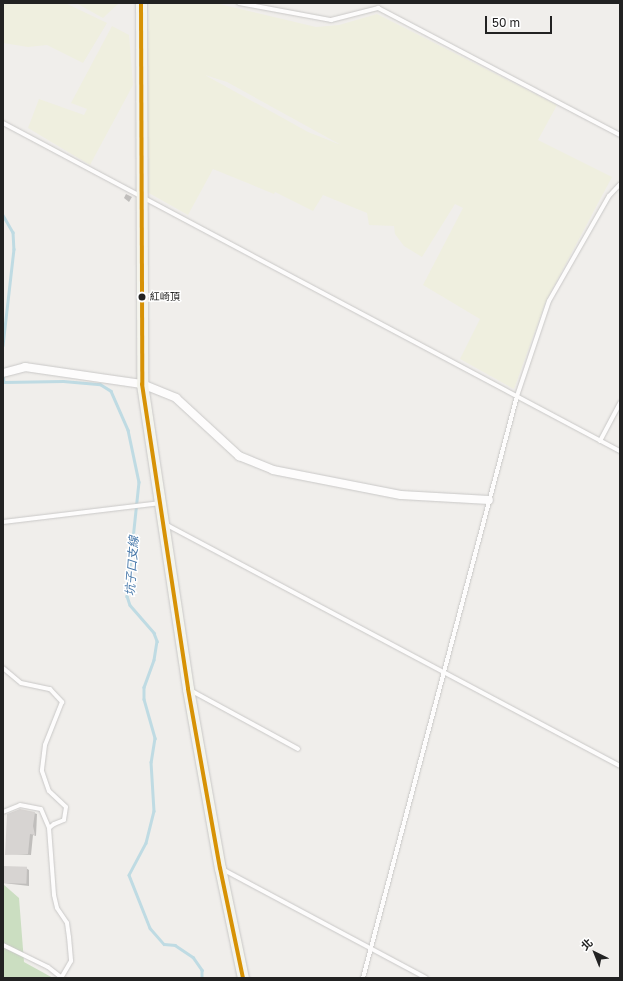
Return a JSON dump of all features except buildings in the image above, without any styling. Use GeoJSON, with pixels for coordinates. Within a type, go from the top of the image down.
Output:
{"type":"FeatureCollection","features":[{"type":"Feature","properties":{"kind":"street"},"geometry":{"type":"LineString","coordinates":[[141,3],[142,384],[188,689],[220,868],[243,978]]}},
{"type":"Feature","properties":{"kind":"street"},"geometry":{"type":"LineString","coordinates":[[3,374],[25,367],[142,384],[176,398],[240,456],[273,470],[401,495],[490,500]]}},
{"type":"Feature","properties":{"kind":"lane"},"geometry":{"type":"LineString","coordinates":[[239,3],[331,20],[378,8],[620,135]]}},
{"type":"Feature","properties":{"kind":"lane"},"geometry":{"type":"LineString","coordinates":[[3,123],[620,451]]}},
{"type":"Feature","properties":{"kind":"lane"},"geometry":{"type":"LineString","coordinates":[[363,978],[372,949],[517,396],[549,301],[609,196],[620,184]]}},
{"type":"Feature","properties":{"kind":"lane"},"geometry":{"type":"LineString","coordinates":[[600,441],[620,403]]}},
{"type":"Feature","properties":{"kind":"lane"},"geometry":{"type":"LineString","coordinates":[[3,522],[160,503]]}},
{"type":"Feature","properties":{"kind":"lane"},"geometry":{"type":"LineString","coordinates":[[163,523],[620,766]]}},
{"type":"Feature","properties":{"kind":"lane"},"geometry":{"type":"LineString","coordinates":[[3,668],[21,683],[50,689],[62,702],[45,745],[42,776],[51,795],[65,804],[66,818],[50,828]]}},
{"type":"Feature","properties":{"kind":"lane"},"geometry":{"type":"LineString","coordinates":[[188,689],[298,749]]}},
{"type":"Feature","properties":{"kind":"lane"},"geometry":{"type":"LineString","coordinates":[[3,812],[20,805],[41,809],[50,828],[54,895],[57,908],[67,923],[71,962],[61,978],[48,967],[3,945]]}},
{"type":"Feature","properties":{"kind":"lane"},"geometry":{"type":"LineString","coordinates":[[220,868],[426,978]]}},
{"type":"Feature","properties":{"kind":"green space"},"geometry":{"type":"Polygon","coordinates":[[[3,3],[65,3],[107,23],[83,63],[47,45],[28,47],[3,43],[3,3]]]}},
{"type":"Feature","properties":{"kind":"green space"},"geometry":{"type":"Polygon","coordinates":[[[76,3],[119,3],[103,18],[76,3]]]}},
{"type":"Feature","properties":{"kind":"green space"},"geometry":{"type":"Polygon","coordinates":[[[149,3],[215,3],[316,27],[339,25],[377,14],[557,105],[538,140],[612,177],[546,301],[514,389],[460,359],[480,319],[423,285],[463,208],[455,204],[422,257],[404,246],[395,234],[394,226],[369,225],[367,213],[323,195],[313,211],[275,192],[274,194],[213,169],[188,215],[147,192],[149,3]],[[205,75],[308,132],[341,145],[227,82],[205,75]]]}},
{"type":"Feature","properties":{"kind":"green space"},"geometry":{"type":"Polygon","coordinates":[[[112,26],[129,35],[133,85],[90,165],[28,128],[39,99],[84,115],[87,109],[71,103],[112,26]]]}},
{"type":"Feature","properties":{"kind":"green space"},"geometry":{"type":"Polygon","coordinates":[[[3,884],[19,898],[24,962],[53,978],[3,978],[3,884]]]}},
{"type":"Feature","properties":{"kind":"waterway","name":"坑子口支線"},"geometry":{"type":"LineString","coordinates":[[3,215],[13,232],[14,249],[3,345]]}},
{"type":"Feature","properties":{"kind":"waterway","name":"坑子口支線"},"geometry":{"type":"LineString","coordinates":[[3,375],[4,382],[63,381],[100,384],[111,391],[128,430],[139,482],[127,596],[130,605],[154,633],[157,641],[154,660],[144,687],[144,699],[155,738],[151,762],[154,811],[146,843],[129,875],[150,928],[164,944],[175,945],[193,957],[202,970],[202,978]]}},
{"type":"Feature","properties":{"kind":"transit line"},"geometry":{"type":"LineString","coordinates":[[141,3],[142,384],[188,689],[220,868],[243,978]]}},
{"type":"Feature","properties":{"kind":"place","name":"紅崎頂"},"geometry":{"type":"Point","coordinates":[142,297]}}]}
